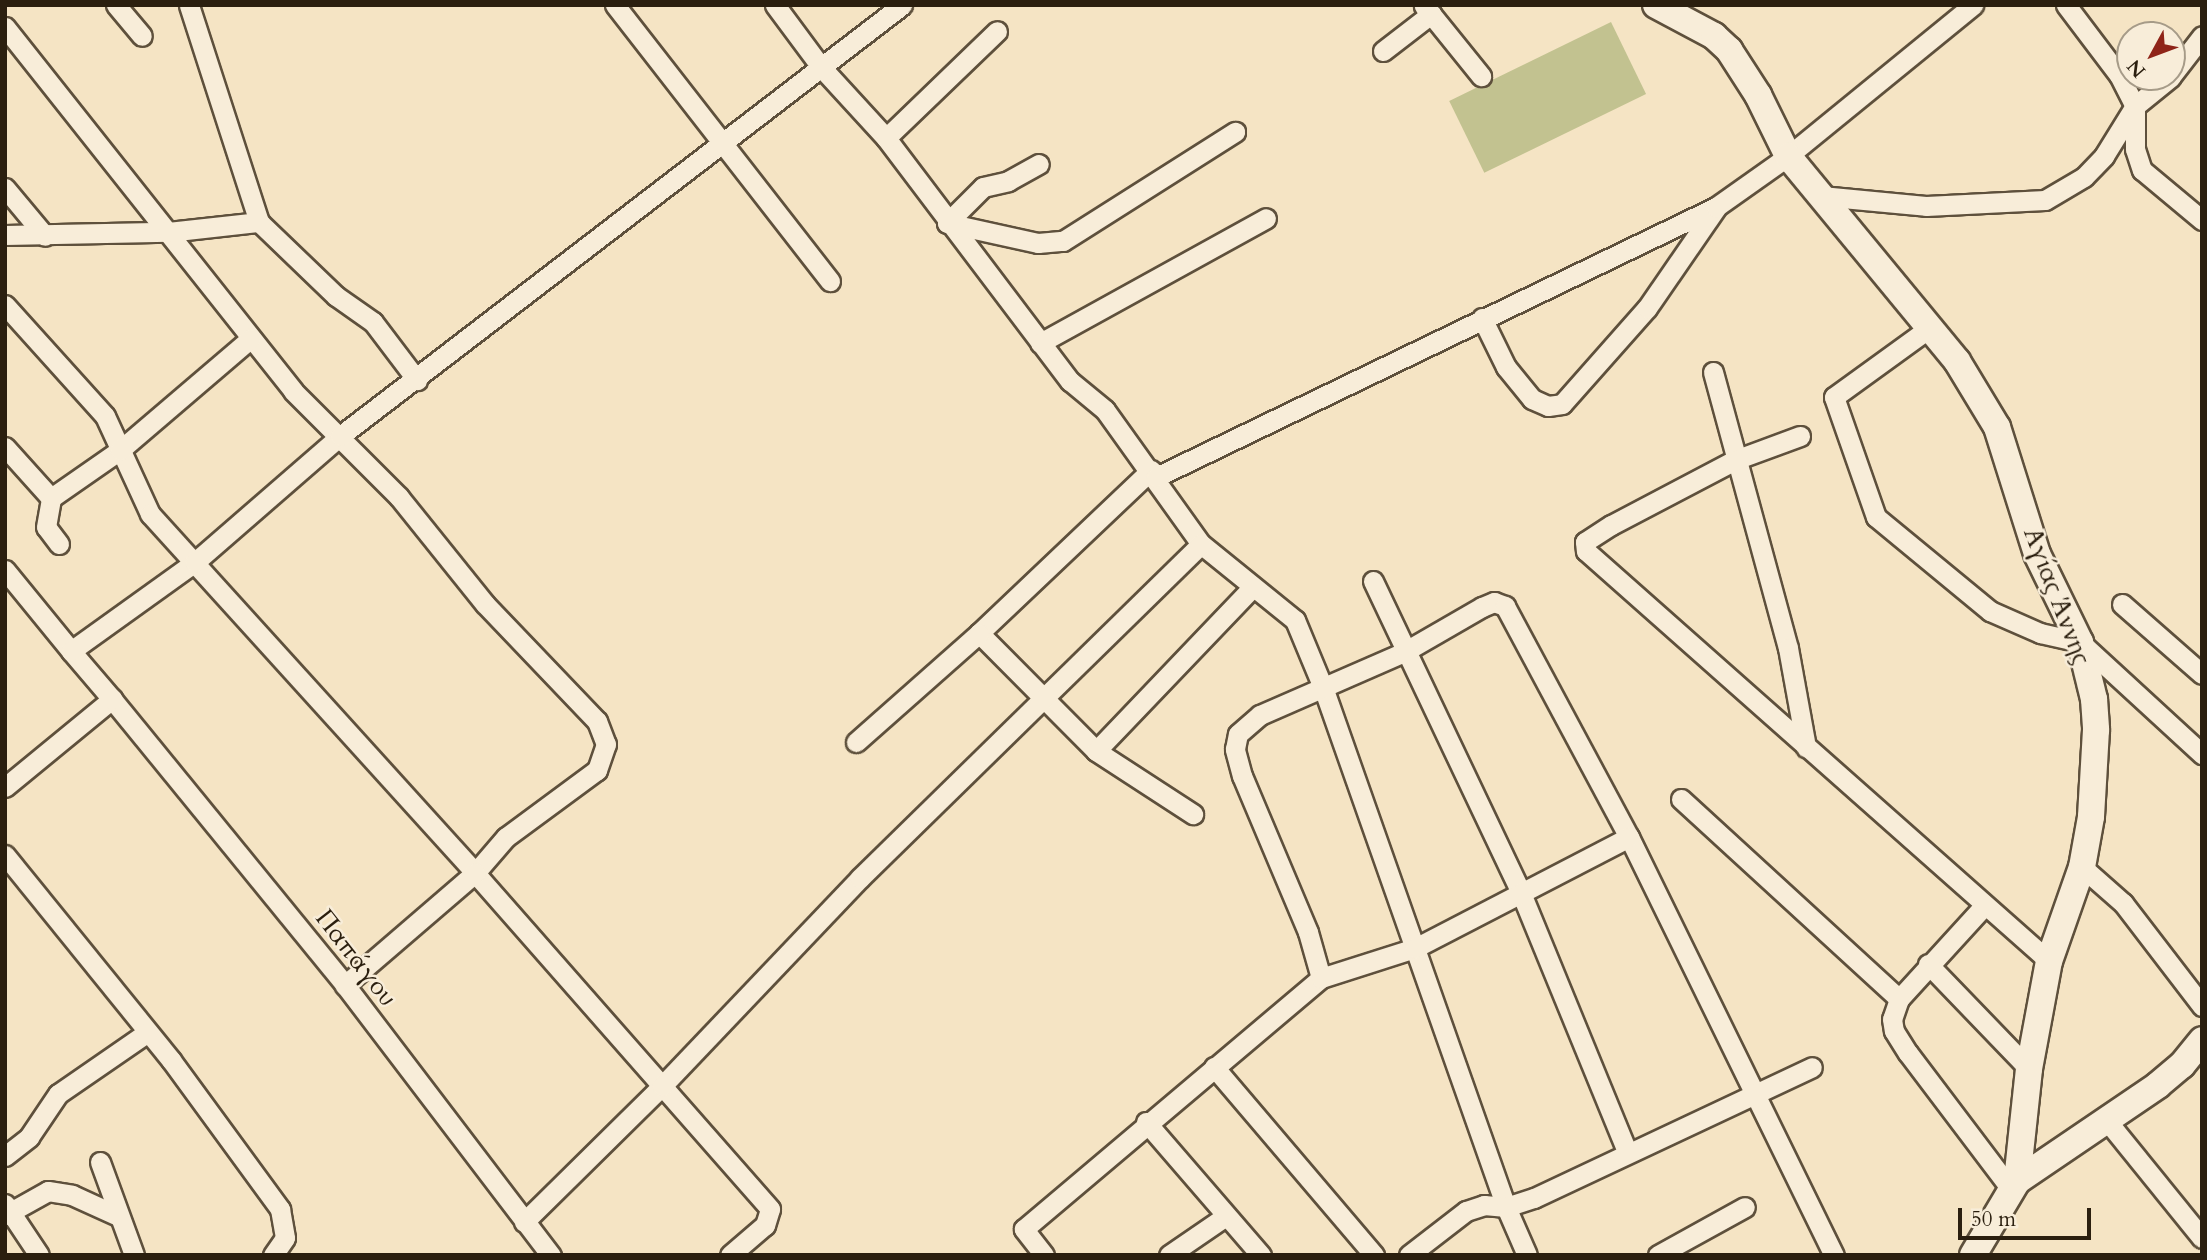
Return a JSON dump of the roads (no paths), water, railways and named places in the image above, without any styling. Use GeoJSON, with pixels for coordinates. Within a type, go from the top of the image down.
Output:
{"type":"FeatureCollection","features":[{"type":"Feature","properties":{"kind":"street"},"geometry":{"type":"LineString","coordinates":[[116,5],[142,36]]}},
{"type":"Feature","properties":{"kind":"street"},"geometry":{"type":"LineString","coordinates":[[189,5],[259,222],[336,296],[373,322],[417,380]]}},
{"type":"Feature","properties":{"kind":"street"},"geometry":{"type":"LineString","coordinates":[[615,5],[831,281]]}},
{"type":"Feature","properties":{"kind":"street"},"geometry":{"type":"LineString","coordinates":[[775,5],[821,67],[886,138],[947,223],[1070,381],[1105,410],[1153,473],[1201,544],[1252,588],[1281,604],[1295,620],[1324,691],[1506,1208],[1527,1255]]}},
{"type":"Feature","properties":{"kind":"street"},"geometry":{"type":"LineString","coordinates":[[71,651],[195,562],[340,436],[417,380],[902,5]]}},
{"type":"Feature","properties":{"kind":"street","name":"Αγίας Άννης"},"geometry":{"type":"LineString","coordinates":[[1656,5],[1714,36],[1729,50],[1758,95],[1788,156],[1932,326],[1997,427],[2037,554],[2080,642],[2094,699],[2096,730],[2091,817],[2082,867],[2049,961],[2029,1069],[2013,1184],[1973,1255]]}},
{"type":"Feature","properties":{"kind":"street"},"geometry":{"type":"LineString","coordinates":[[856,742],[1153,473],[1716,207],[1788,156],[1973,5]]}},
{"type":"Feature","properties":{"kind":"street"},"geometry":{"type":"LineString","coordinates":[[2066,5],[2119,75],[2135,106],[2135,149],[2142,170],[2202,220]]}},
{"type":"Feature","properties":{"kind":"street"},"geometry":{"type":"LineString","coordinates":[[1382,51],[1427,10],[1481,76]]}},
{"type":"Feature","properties":{"kind":"street"},"geometry":{"type":"LineString","coordinates":[[5,27],[293,391],[399,497],[485,604],[597,721],[606,744],[597,770],[506,836],[475,873],[345,985]]}},
{"type":"Feature","properties":{"kind":"street"},"geometry":{"type":"LineString","coordinates":[[886,138],[997,31]]}},
{"type":"Feature","properties":{"kind":"street"},"geometry":{"type":"LineString","coordinates":[[2186,57],[2202,36]]}},
{"type":"Feature","properties":{"kind":"street"},"geometry":{"type":"LineString","coordinates":[[1821,196],[1926,206],[2045,200],[2084,177],[2104,156],[2135,106],[2153,91]]}},
{"type":"Feature","properties":{"kind":"street"},"geometry":{"type":"LineString","coordinates":[[947,223],[1038,243],[1063,241],[1235,132]]}},
{"type":"Feature","properties":{"kind":"street"},"geometry":{"type":"LineString","coordinates":[[947,223],[983,187],[1008,181],[1039,164]]}},
{"type":"Feature","properties":{"kind":"street"},"geometry":{"type":"LineString","coordinates":[[5,188],[45,236]]}},
{"type":"Feature","properties":{"kind":"street"},"geometry":{"type":"LineString","coordinates":[[1482,318],[1506,367],[1532,399],[1548,406],[1562,404],[1647,309],[1716,207]]}},
{"type":"Feature","properties":{"kind":"street"},"geometry":{"type":"LineString","coordinates":[[1040,343],[1266,218]]}},
{"type":"Feature","properties":{"kind":"street"},"geometry":{"type":"LineString","coordinates":[[5,235],[168,232],[259,222]]}},
{"type":"Feature","properties":{"kind":"street"},"geometry":{"type":"LineString","coordinates":[[5,305],[105,416],[150,514],[475,873],[770,1209],[765,1225],[730,1255]]}},
{"type":"Feature","properties":{"kind":"street"},"geometry":{"type":"LineString","coordinates":[[1932,326],[1838,390],[1834,397],[1876,517],[1990,611],[2040,633],[2080,642],[2202,754]]}},
{"type":"Feature","properties":{"kind":"street"},"geometry":{"type":"LineString","coordinates":[[59,544],[44,519],[51,498],[120,450],[251,338]]}},
{"type":"Feature","properties":{"kind":"street"},"geometry":{"type":"LineString","coordinates":[[1713,372],[1788,648],[1806,747]]}},
{"type":"Feature","properties":{"kind":"street"},"geometry":{"type":"LineString","coordinates":[[1800,436],[1735,460],[1592,536],[1585,542],[1586,551],[1983,907],[2049,961]]}},
{"type":"Feature","properties":{"kind":"street"},"geometry":{"type":"LineString","coordinates":[[5,447],[51,498]]}},
{"type":"Feature","properties":{"kind":"street"},"geometry":{"type":"LineString","coordinates":[[524,1222],[662,1086],[860,878],[1041,697],[1201,544]]}},
{"type":"Feature","properties":{"kind":"street","name":"Παπάγου"},"geometry":{"type":"LineString","coordinates":[[5,570],[345,985],[551,1255]]}},
{"type":"Feature","properties":{"kind":"street"},"geometry":{"type":"LineString","coordinates":[[1373,581],[1404,652],[1521,893],[1627,1151]]}},
{"type":"Feature","properties":{"kind":"street"},"geometry":{"type":"LineString","coordinates":[[1096,751],[1252,588]]}},
{"type":"Feature","properties":{"kind":"street"},"geometry":{"type":"LineString","coordinates":[[1321,978],[1308,932],[1251,800],[1235,749],[1238,734],[1247,722],[1324,691],[1404,652],[1482,607],[1494,602],[1506,606],[1629,837],[1751,1092],[1834,1255]]}},
{"type":"Feature","properties":{"kind":"street"},"geometry":{"type":"LineString","coordinates":[[2122,604],[2202,674]]}},
{"type":"Feature","properties":{"kind":"street"},"geometry":{"type":"LineString","coordinates":[[979,633],[1096,751],[1193,814]]}},
{"type":"Feature","properties":{"kind":"street"},"geometry":{"type":"LineString","coordinates":[[5,787],[112,699]]}},
{"type":"Feature","properties":{"kind":"street"},"geometry":{"type":"LineString","coordinates":[[1681,799],[1899,999]]}},
{"type":"Feature","properties":{"kind":"street"},"geometry":{"type":"LineString","coordinates":[[1044,1255],[1024,1229],[1146,1122],[1263,1031],[1321,978],[1415,948],[1629,837]]}},
{"type":"Feature","properties":{"kind":"street"},"geometry":{"type":"LineString","coordinates":[[5,855],[148,1032],[280,1209],[285,1238],[273,1255]]}},
{"type":"Feature","properties":{"kind":"street"},"geometry":{"type":"LineString","coordinates":[[2082,867],[2123,903],[2202,1006]]}},
{"type":"Feature","properties":{"kind":"street"},"geometry":{"type":"LineString","coordinates":[[1983,907],[1928,964],[1899,999],[1894,1031],[2013,1184],[2108,1122],[2182,1065],[2202,1040]]}},
{"type":"Feature","properties":{"kind":"street"},"geometry":{"type":"LineString","coordinates":[[1928,964],[2029,1069]]}},
{"type":"Feature","properties":{"kind":"street"},"geometry":{"type":"LineString","coordinates":[[5,1156],[29,1137],[58,1094],[148,1032]]}},
{"type":"Feature","properties":{"kind":"street"},"geometry":{"type":"LineString","coordinates":[[1214,1067],[1366,1253]]}},
{"type":"Feature","properties":{"kind":"street"},"geometry":{"type":"LineString","coordinates":[[1409,1255],[1454,1217],[1483,1205],[1506,1208],[1534,1198],[1751,1092],[1812,1067]]}},
{"type":"Feature","properties":{"kind":"street"},"geometry":{"type":"LineString","coordinates":[[1146,1122],[1261,1255]]}},
{"type":"Feature","properties":{"kind":"street"},"geometry":{"type":"LineString","coordinates":[[2108,1122],[2202,1238]]}},
{"type":"Feature","properties":{"kind":"street"},"geometry":{"type":"LineString","coordinates":[[100,1162],[134,1255]]}},
{"type":"Feature","properties":{"kind":"street"},"geometry":{"type":"LineString","coordinates":[[39,1255],[7,1210],[48,1191],[72,1195],[118,1216]]}},
{"type":"Feature","properties":{"kind":"street"},"geometry":{"type":"LineString","coordinates":[[1658,1255],[1745,1207]]}},
{"type":"Feature","properties":{"kind":"street"},"geometry":{"type":"LineString","coordinates":[[1170,1255],[1226,1216]]}}]}
